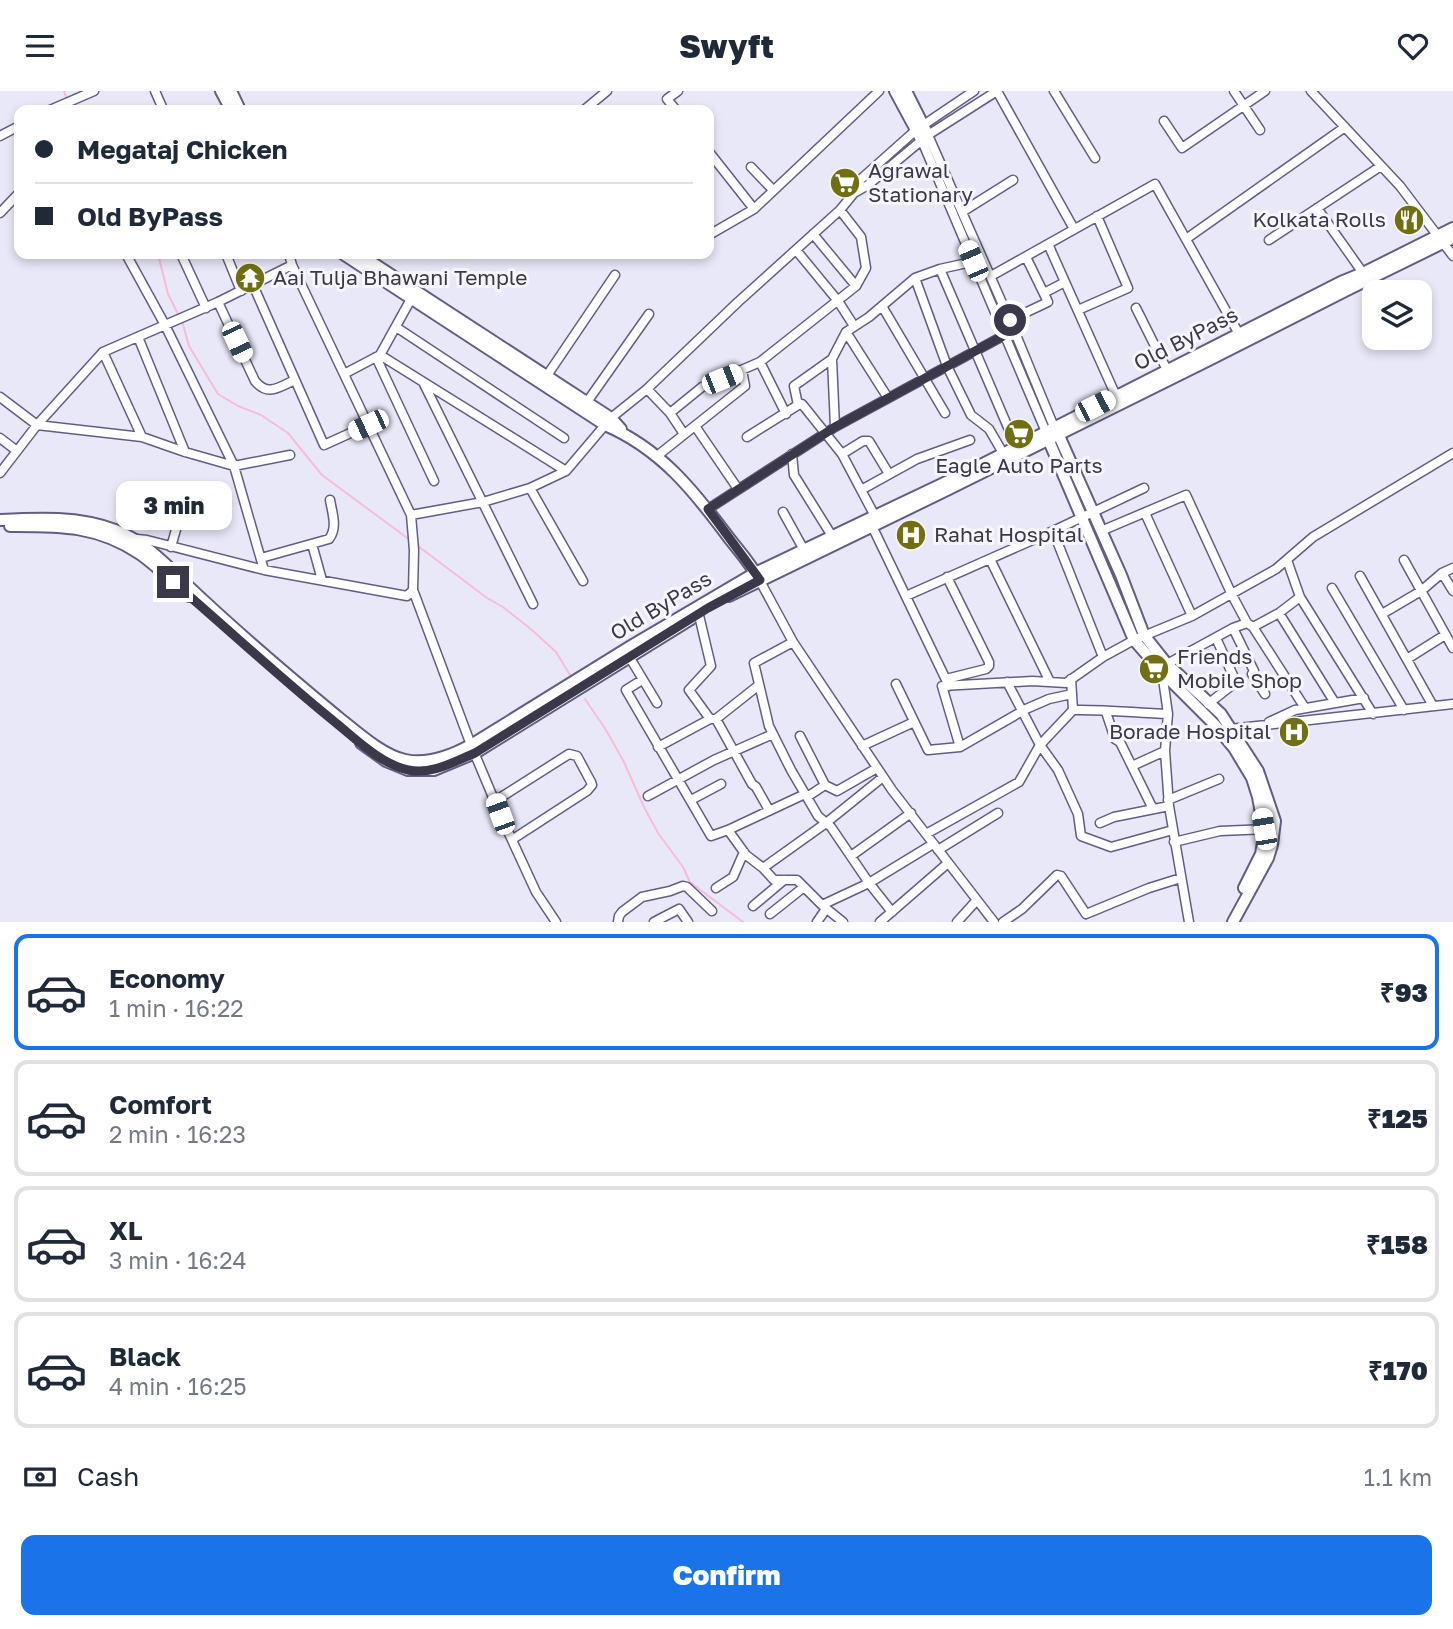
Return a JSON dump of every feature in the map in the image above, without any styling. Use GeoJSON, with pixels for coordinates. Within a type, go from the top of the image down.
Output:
{"type":"FeatureCollection","features":[{"type":"Feature","properties":{"kind":"main road"},"geometry":{"type":"LineString","coordinates":[[895,91],[922,133]]}},
{"type":"Feature","properties":{"kind":"main road"},"geometry":{"type":"LineString","coordinates":[[906,91],[922,133]]}},
{"type":"Feature","properties":{"kind":"main road","name":"Old ByPass"},"geometry":{"type":"LineString","coordinates":[[0,526],[54,526],[90,530],[126,541],[166,564],[295,682],[374,744],[403,759],[438,759],[473,749],[698,611],[804,550],[832,536],[875,522],[1016,446],[1052,433],[1116,396],[1239,334],[1344,286],[1363,273],[1445,239],[1453,228]]}},
{"type":"Feature","properties":{"kind":"main road"},"geometry":{"type":"LineString","coordinates":[[367,259],[587,402],[623,433],[657,456],[708,509],[758,577],[1052,433],[1207,361],[1344,286],[1445,239]]}},
{"type":"Feature","properties":{"kind":"main road"},"geometry":{"type":"LineString","coordinates":[[351,259],[608,421]]}},
{"type":"Feature","properties":{"kind":"main road"},"geometry":{"type":"LineString","coordinates":[[1052,433],[1139,638],[1215,725],[1243,761],[1252,778],[1272,845],[1268,858],[1233,922]]}},
{"type":"Feature","properties":{"kind":"main road"},"geometry":{"type":"LineString","coordinates":[[1088,515],[1101,531],[1121,575],[1139,638]]}},
{"type":"Feature","properties":{"kind":"main road","name":"Old ByPass"},"geometry":{"type":"LineString","coordinates":[[0,520],[37,517],[89,522],[117,530],[126,541]]}},
{"type":"Feature","properties":{"kind":"main road"},"geometry":{"type":"LineString","coordinates":[[473,749],[629,658],[698,611]]}},
{"type":"Feature","properties":{"kind":"main road"},"geometry":{"type":"LineString","coordinates":[[1164,668],[1221,714],[1258,771],[1275,821],[1227,922]]}},
{"type":"Feature","properties":{"kind":"street"},"geometry":{"type":"LineString","coordinates":[[63,105],[94,91]]}},
{"type":"Feature","properties":{"kind":"street"},"geometry":{"type":"LineString","coordinates":[[590,105],[607,91]]}},
{"type":"Feature","properties":{"kind":"street"},"geometry":{"type":"LineString","coordinates":[[672,105],[667,99],[678,91]]}},
{"type":"Feature","properties":{"kind":"street"},"geometry":{"type":"LineString","coordinates":[[714,232],[754,209],[879,91]]}},
{"type":"Feature","properties":{"kind":"street"},"geometry":{"type":"LineString","coordinates":[[411,515],[482,502],[530,488],[566,471],[608,421],[647,390],[854,193],[868,185],[922,133],[974,91]]}},
{"type":"Feature","properties":{"kind":"street"},"geometry":{"type":"LineString","coordinates":[[922,133],[997,91],[1074,229]]}},
{"type":"Feature","properties":{"kind":"street"},"geometry":{"type":"LineString","coordinates":[[1054,91],[1095,158]]}},
{"type":"Feature","properties":{"kind":"street"},"geometry":{"type":"LineString","coordinates":[[1234,91],[1260,130]]}},
{"type":"Feature","properties":{"kind":"street"},"geometry":{"type":"LineString","coordinates":[[1164,121],[1182,148],[1265,91]]}},
{"type":"Feature","properties":{"kind":"street"},"geometry":{"type":"LineString","coordinates":[[1311,91],[1445,239],[1453,256]]}},
{"type":"Feature","properties":{"kind":"street"},"geometry":{"type":"LineString","coordinates":[[1186,239],[1345,127]]}},
{"type":"Feature","properties":{"kind":"street"},"geometry":{"type":"LineString","coordinates":[[922,133],[962,212],[1005,335],[1052,433]]}},
{"type":"Feature","properties":{"kind":"street"},"geometry":{"type":"LineString","coordinates":[[922,133],[978,260],[990,276],[1010,320],[1052,433]]}},
{"type":"Feature","properties":{"kind":"street"},"geometry":{"type":"LineString","coordinates":[[714,158],[754,209]]}},
{"type":"Feature","properties":{"kind":"street"},"geometry":{"type":"LineString","coordinates":[[1269,240],[1381,166]]}},
{"type":"Feature","properties":{"kind":"street"},"geometry":{"type":"LineString","coordinates":[[751,167],[773,190]]}},
{"type":"Feature","properties":{"kind":"street"},"geometry":{"type":"LineString","coordinates":[[962,212],[1013,180]]}},
{"type":"Feature","properties":{"kind":"street"},"geometry":{"type":"LineString","coordinates":[[990,276],[1155,184],[1239,334]]}},
{"type":"Feature","properties":{"kind":"street"},"geometry":{"type":"LineString","coordinates":[[0,213],[14,198]]}},
{"type":"Feature","properties":{"kind":"street"},"geometry":{"type":"LineString","coordinates":[[1317,208],[1363,273]]}},
{"type":"Feature","properties":{"kind":"street"},"geometry":{"type":"LineString","coordinates":[[670,413],[702,387],[760,362],[856,286],[866,268],[861,237],[839,210]]}},
{"type":"Feature","properties":{"kind":"street"},"geometry":{"type":"LineString","coordinates":[[1078,310],[1128,288],[1097,216]]}},
{"type":"Feature","properties":{"kind":"street"},"geometry":{"type":"LineString","coordinates":[[813,234],[856,286]]}},
{"type":"Feature","properties":{"kind":"street"},"geometry":{"type":"LineString","coordinates":[[1048,244],[1116,396]]}},
{"type":"Feature","properties":{"kind":"street"},"geometry":{"type":"LineString","coordinates":[[796,250],[838,301],[850,329],[888,398]]}},
{"type":"Feature","properties":{"kind":"street"},"geometry":{"type":"LineString","coordinates":[[1010,320],[1048,302],[1026,257]]}},
{"type":"Feature","properties":{"kind":"street"},"geometry":{"type":"LineString","coordinates":[[129,259],[165,325],[234,466],[264,570]]}},
{"type":"Feature","properties":{"kind":"street"},"geometry":{"type":"LineString","coordinates":[[183,259],[205,308]]}},
{"type":"Feature","properties":{"kind":"street"},"geometry":{"type":"LineString","coordinates":[[228,259],[242,291]]}},
{"type":"Feature","properties":{"kind":"street"},"geometry":{"type":"LineString","coordinates":[[290,259],[411,515],[413,590],[473,749],[536,892],[556,922]]}},
{"type":"Feature","properties":{"kind":"street"},"geometry":{"type":"LineString","coordinates":[[798,405],[794,386],[832,359],[850,329],[915,278],[978,260]]}},
{"type":"Feature","properties":{"kind":"street"},"geometry":{"type":"LineString","coordinates":[[0,473],[37,425],[103,352],[242,291],[292,265]]}},
{"type":"Feature","properties":{"kind":"street"},"geometry":{"type":"LineString","coordinates":[[940,269],[1016,446]]}},
{"type":"Feature","properties":{"kind":"street"},"geometry":{"type":"LineString","coordinates":[[546,377],[615,275]]}},
{"type":"Feature","properties":{"kind":"street"},"geometry":{"type":"LineString","coordinates":[[915,278],[947,366],[971,415],[989,429],[1003,453]]}},
{"type":"Feature","properties":{"kind":"street"},"geometry":{"type":"LineString","coordinates":[[1044,293],[1065,282]]}},
{"type":"Feature","properties":{"kind":"street"},"geometry":{"type":"LineString","coordinates":[[253,285],[324,445],[368,425]]}},
{"type":"Feature","properties":{"kind":"street"},"geometry":{"type":"LineString","coordinates":[[344,374],[378,356],[411,299]]}},
{"type":"Feature","properties":{"kind":"street"},"geometry":{"type":"LineString","coordinates":[[218,302],[260,388],[271,390],[295,380]]}},
{"type":"Feature","properties":{"kind":"street"},"geometry":{"type":"LineString","coordinates":[[882,306],[945,413]]}},
{"type":"Feature","properties":{"kind":"street"},"geometry":{"type":"LineString","coordinates":[[1136,308],[1167,370]]}},
{"type":"Feature","properties":{"kind":"street"},"geometry":{"type":"LineString","coordinates":[[587,402],[649,314]]}},
{"type":"Feature","properties":{"kind":"street"},"geometry":{"type":"LineString","coordinates":[[396,327],[564,438]]}},
{"type":"Feature","properties":{"kind":"street"},"geometry":{"type":"LineString","coordinates":[[708,509],[835,427],[1014,330]]}},
{"type":"Feature","properties":{"kind":"street"},"geometry":{"type":"LineString","coordinates":[[138,337],[185,452]]}},
{"type":"Feature","properties":{"kind":"street"},"geometry":{"type":"LineString","coordinates":[[103,352],[142,437]]}},
{"type":"Feature","properties":{"kind":"street"},"geometry":{"type":"LineString","coordinates":[[378,356],[566,471]]}},
{"type":"Feature","properties":{"kind":"street"},"geometry":{"type":"LineString","coordinates":[[378,356],[434,481]]}},
{"type":"Feature","properties":{"kind":"street"},"geometry":{"type":"LineString","coordinates":[[832,359],[835,427]]}},
{"type":"Feature","properties":{"kind":"street"},"geometry":{"type":"LineString","coordinates":[[760,362],[786,414]]}},
{"type":"Feature","properties":{"kind":"street"},"geometry":{"type":"LineString","coordinates":[[657,456],[745,386],[742,370]]}},
{"type":"Feature","properties":{"kind":"street"},"geometry":{"type":"LineString","coordinates":[[422,381],[533,604]]}},
{"type":"Feature","properties":{"kind":"street"},"geometry":{"type":"LineString","coordinates":[[647,390],[670,413],[684,434]]}},
{"type":"Feature","properties":{"kind":"street"},"geometry":{"type":"LineString","coordinates":[[0,397],[37,425],[142,437],[234,466],[290,455]]}},
{"type":"Feature","properties":{"kind":"street"},"geometry":{"type":"LineString","coordinates":[[747,437],[802,404],[842,454],[861,490],[947,683]]}},
{"type":"Feature","properties":{"kind":"street"},"geometry":{"type":"LineString","coordinates":[[695,426],[738,489]]}},
{"type":"Feature","properties":{"kind":"street"},"geometry":{"type":"LineString","coordinates":[[0,438],[17,451]]}},
{"type":"Feature","properties":{"kind":"street"},"geometry":{"type":"LineString","coordinates":[[861,490],[917,459],[970,440]]}},
{"type":"Feature","properties":{"kind":"street"},"geometry":{"type":"LineString","coordinates":[[842,454],[863,441],[869,441],[889,474]]}},
{"type":"Feature","properties":{"kind":"street"},"geometry":{"type":"LineString","coordinates":[[947,683],[1066,683],[1103,657],[1139,638],[1192,616],[1276,569],[1314,537],[1453,453]]}},
{"type":"Feature","properties":{"kind":"street"},"geometry":{"type":"LineString","coordinates":[[792,454],[794,475],[832,536]]}},
{"type":"Feature","properties":{"kind":"street"},"geometry":{"type":"LineString","coordinates":[[530,488],[583,581]]}},
{"type":"Feature","properties":{"kind":"street"},"geometry":{"type":"LineString","coordinates":[[906,596],[1144,488]]}},
{"type":"Feature","properties":{"kind":"street"},"geometry":{"type":"LineString","coordinates":[[1101,531],[1186,495],[1232,595],[1305,708]]}},
{"type":"Feature","properties":{"kind":"street"},"geometry":{"type":"LineString","coordinates":[[171,547],[186,498]]}},
{"type":"Feature","properties":{"kind":"street"},"geometry":{"type":"LineString","coordinates":[[261,558],[325,541],[333,534],[334,529],[330,500]]}},
{"type":"Feature","properties":{"kind":"street"},"geometry":{"type":"LineString","coordinates":[[783,512],[804,550]]}},
{"type":"Feature","properties":{"kind":"street"},"geometry":{"type":"LineString","coordinates":[[1145,513],[1192,616]]}},
{"type":"Feature","properties":{"kind":"street"},"geometry":{"type":"LineString","coordinates":[[1054,531],[1103,657]]}},
{"type":"Feature","properties":{"kind":"street"},"geometry":{"type":"LineString","coordinates":[[126,541],[147,540],[264,570],[407,596],[413,590]]}},
{"type":"Feature","properties":{"kind":"street"},"geometry":{"type":"LineString","coordinates":[[312,544],[322,580]]}},
{"type":"Feature","properties":{"kind":"street"},"geometry":{"type":"LineString","coordinates":[[990,559],[1050,682]]}},
{"type":"Feature","properties":{"kind":"street"},"geometry":{"type":"LineString","coordinates":[[1287,559],[1300,597],[1373,714]]}},
{"type":"Feature","properties":{"kind":"street"},"geometry":{"type":"LineString","coordinates":[[1404,560],[1453,648]]}},
{"type":"Feature","properties":{"kind":"street"},"geometry":{"type":"LineString","coordinates":[[1382,614],[1453,568]]}},
{"type":"Feature","properties":{"kind":"street"},"geometry":{"type":"LineString","coordinates":[[1442,573],[1453,591]]}},
{"type":"Feature","properties":{"kind":"street"},"geometry":{"type":"LineString","coordinates":[[1360,576],[1433,706]]}},
{"type":"Feature","properties":{"kind":"street"},"geometry":{"type":"LineString","coordinates":[[758,577],[793,642],[883,777],[994,922]]}},
{"type":"Feature","properties":{"kind":"street"},"geometry":{"type":"LineString","coordinates":[[947,577],[989,662],[986,669],[942,686],[960,747]]}},
{"type":"Feature","properties":{"kind":"street"},"geometry":{"type":"LineString","coordinates":[[1332,588],[1404,710]]}},
{"type":"Feature","properties":{"kind":"street"},"geometry":{"type":"LineString","coordinates":[[1189,922],[1168,803],[1165,751],[1168,714],[1164,668],[1233,628],[1250,625],[1279,613],[1300,597]]}},
{"type":"Feature","properties":{"kind":"street"},"geometry":{"type":"LineString","coordinates":[[698,611],[711,666],[689,690],[713,719],[769,810]]}},
{"type":"Feature","properties":{"kind":"street"},"geometry":{"type":"LineString","coordinates":[[1279,613],[1339,703]]}},
{"type":"Feature","properties":{"kind":"street"},"geometry":{"type":"LineString","coordinates":[[1233,628],[1254,671],[1252,674],[1265,694]]}},
{"type":"Feature","properties":{"kind":"street"},"geometry":{"type":"LineString","coordinates":[[1407,659],[1445,635]]}},
{"type":"Feature","properties":{"kind":"street"},"geometry":{"type":"LineString","coordinates":[[1216,638],[1236,682]]}},
{"type":"Feature","properties":{"kind":"street"},"geometry":{"type":"LineString","coordinates":[[793,642],[754,663],[769,726],[818,816],[831,827],[892,912]]}},
{"type":"Feature","properties":{"kind":"street"},"geometry":{"type":"LineString","coordinates":[[629,658],[657,703]]}},
{"type":"Feature","properties":{"kind":"street"},"geometry":{"type":"LineString","coordinates":[[1208,704],[1254,671]]}},
{"type":"Feature","properties":{"kind":"street"},"geometry":{"type":"LineString","coordinates":[[926,834],[1020,782],[1040,745],[1073,709],[1071,679]]}},
{"type":"Feature","properties":{"kind":"street"},"geometry":{"type":"LineString","coordinates":[[642,680],[625,690],[680,779],[711,836],[806,796],[825,785]]}},
{"type":"Feature","properties":{"kind":"street"},"geometry":{"type":"LineString","coordinates":[[1007,683],[1040,745],[1058,770],[1078,814],[1081,836],[1111,847],[1172,829]]}},
{"type":"Feature","properties":{"kind":"street"},"geometry":{"type":"LineString","coordinates":[[896,684],[928,750],[960,747],[1023,711],[1049,699],[1072,694]]}},
{"type":"Feature","properties":{"kind":"street"},"geometry":{"type":"LineString","coordinates":[[658,747],[713,719],[759,685]]}},
{"type":"Feature","properties":{"kind":"street"},"geometry":{"type":"LineString","coordinates":[[1339,703],[1358,688]]}},
{"type":"Feature","properties":{"kind":"street"},"geometry":{"type":"LineString","coordinates":[[1263,725],[1295,710],[1364,698]]}},
{"type":"Feature","properties":{"kind":"street"},"geometry":{"type":"LineString","coordinates":[[1230,729],[1453,704]]}},
{"type":"Feature","properties":{"kind":"street"},"geometry":{"type":"LineString","coordinates":[[1073,709],[1168,714]]}},
{"type":"Feature","properties":{"kind":"street"},"geometry":{"type":"LineString","coordinates":[[1107,712],[1115,739],[1120,742],[1153,809]]}},
{"type":"Feature","properties":{"kind":"street"},"geometry":{"type":"LineString","coordinates":[[862,746],[914,722]]}},
{"type":"Feature","properties":{"kind":"street"},"geometry":{"type":"LineString","coordinates":[[648,796],[773,734]]}},
{"type":"Feature","properties":{"kind":"street"},"geometry":{"type":"LineString","coordinates":[[800,736],[825,785],[837,791],[877,768]]}},
{"type":"Feature","properties":{"kind":"street"},"geometry":{"type":"LineString","coordinates":[[1132,766],[1165,751]]}},
{"type":"Feature","properties":{"kind":"street"},"geometry":{"type":"LineString","coordinates":[[495,800],[569,754],[577,756],[591,782],[592,785],[587,790],[513,839]]}},
{"type":"Feature","properties":{"kind":"street"},"geometry":{"type":"LineString","coordinates":[[763,868],[826,823],[883,777]]}},
{"type":"Feature","properties":{"kind":"street"},"geometry":{"type":"LineString","coordinates":[[1100,823],[1114,817],[1153,809],[1219,779]]}},
{"type":"Feature","properties":{"kind":"street"},"geometry":{"type":"LineString","coordinates":[[691,800],[721,784]]}},
{"type":"Feature","properties":{"kind":"street"},"geometry":{"type":"LineString","coordinates":[[850,856],[911,813]]}},
{"type":"Feature","properties":{"kind":"street"},"geometry":{"type":"LineString","coordinates":[[817,922],[824,907],[998,813]]}},
{"type":"Feature","properties":{"kind":"street"},"geometry":{"type":"LineString","coordinates":[[1174,842],[1220,831],[1269,829]]}},
{"type":"Feature","properties":{"kind":"street"},"geometry":{"type":"LineString","coordinates":[[728,830],[744,852],[774,880],[797,880],[843,922]]}},
{"type":"Feature","properties":{"kind":"street"},"geometry":{"type":"LineString","coordinates":[[716,888],[733,877],[744,852]]}},
{"type":"Feature","properties":{"kind":"street"},"geometry":{"type":"LineString","coordinates":[[880,922],[948,863]]}},
{"type":"Feature","properties":{"kind":"street"},"geometry":{"type":"LineString","coordinates":[[1003,922],[1023,909],[1057,876],[1061,876],[1086,914],[1181,878]]}},
{"type":"Feature","properties":{"kind":"street"},"geometry":{"type":"LineString","coordinates":[[753,906],[784,880]]}},
{"type":"Feature","properties":{"kind":"street"},"geometry":{"type":"LineString","coordinates":[[618,922],[622,912],[642,897],[670,891],[683,885],[712,911]]}},
{"type":"Feature","properties":{"kind":"street"},"geometry":{"type":"LineString","coordinates":[[770,914],[804,887]]}},
{"type":"Feature","properties":{"kind":"street"},"geometry":{"type":"LineString","coordinates":[[957,922],[965,918],[977,900]]}},
{"type":"Feature","properties":{"kind":"street"},"geometry":{"type":"LineString","coordinates":[[654,922],[676,909],[682,912],[688,922]]}},
{"type":"Feature","properties":{"kind":"waterway"},"geometry":{"type":"LineString","coordinates":[[64,91],[67,100]]}},
{"type":"Feature","properties":{"kind":"waterway"},"geometry":{"type":"LineString","coordinates":[[159,259],[168,294],[179,316]]}},
{"type":"Feature","properties":{"kind":"waterway"},"geometry":{"type":"LineString","coordinates":[[182,321],[189,346],[218,394],[261,415],[288,433],[322,475],[410,540]]}},
{"type":"Feature","properties":{"kind":"waterway"},"geometry":{"type":"LineString","coordinates":[[418,546],[532,630],[556,652],[570,675]]}},
{"type":"Feature","properties":{"kind":"waterway"},"geometry":{"type":"LineString","coordinates":[[585,699],[623,760],[658,833],[683,867],[690,882],[743,922]]}},
{"type":"Feature","properties":{"kind":"place","name":"Agrawal Stationary"},"geometry":{"type":"Point","coordinates":[845,183]}},
{"type":"Feature","properties":{"kind":"place","name":"Kolkata Rolls"},"geometry":{"type":"Point","coordinates":[1409,220]}},
{"type":"Feature","properties":{"kind":"place","name":"Aai Tulja Bhawani Temple"},"geometry":{"type":"Point","coordinates":[250,278]}},
{"type":"Feature","properties":{"kind":"place","name":"Eagle Auto Parts"},"geometry":{"type":"Point","coordinates":[1019,434]}},
{"type":"Feature","properties":{"kind":"place","name":"Rahat Hospital"},"geometry":{"type":"Point","coordinates":[911,535]}},
{"type":"Feature","properties":{"kind":"place","name":"Friends Mobile Shop"},"geometry":{"type":"Point","coordinates":[1154,669]}},
{"type":"Feature","properties":{"kind":"place","name":"Borade Hospital"},"geometry":{"type":"Point","coordinates":[1294,732]}},
{"type":"Feature","properties":{"kind":"route"},"geometry":{"type":"LineString","coordinates":[[173,582],[288,684],[365,746],[386,761],[408,770],[434,770],[475,753],[708,608],[760,580],[708,509],[835,427],[1014,330],[1010,320]]}}]}
